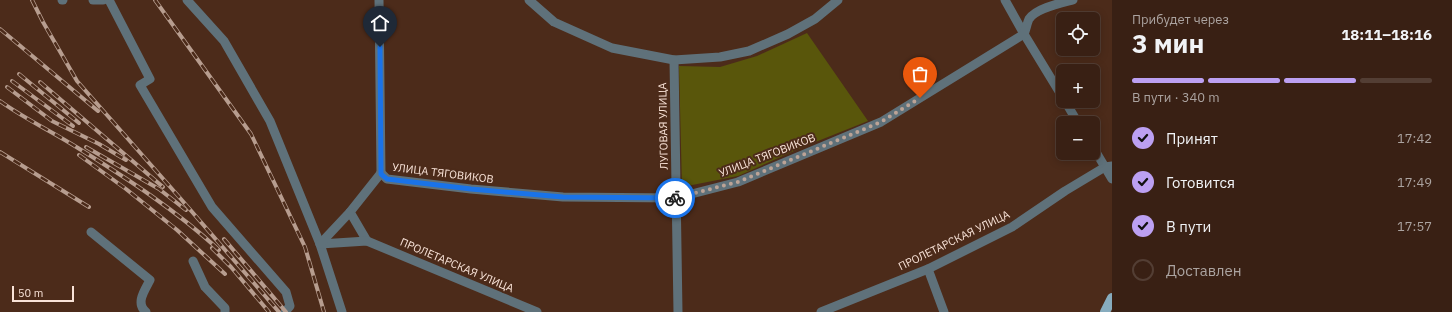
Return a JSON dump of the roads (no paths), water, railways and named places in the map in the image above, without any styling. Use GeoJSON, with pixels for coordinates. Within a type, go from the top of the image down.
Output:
{"type":"FeatureCollection","features":[{"type":"Feature","properties":{"kind":"main road"},"geometry":{"type":"LineString","coordinates":[[1104,312],[1112,298]]}},
{"type":"Feature","properties":{"kind":"street"},"geometry":{"type":"LineString","coordinates":[[93,0],[103,0]]}},
{"type":"Feature","properties":{"kind":"street"},"geometry":{"type":"LineString","coordinates":[[109,0],[150,79],[140,85],[212,207],[286,292],[290,306],[285,312]]}},
{"type":"Feature","properties":{"kind":"street"},"geometry":{"type":"LineString","coordinates":[[187,0],[224,41],[270,121],[320,244],[342,312]]}},
{"type":"Feature","properties":{"kind":"street"},"geometry":{"type":"LineString","coordinates":[[320,244],[350,212],[381,174],[379,0]]}},
{"type":"Feature","properties":{"kind":"street"},"geometry":{"type":"LineString","coordinates":[[529,0],[554,22],[612,48],[674,60],[720,57],[749,51],[788,34],[814,19],[838,0]]}},
{"type":"Feature","properties":{"kind":"street"},"geometry":{"type":"LineString","coordinates":[[1006,0],[1024,34],[1056,87]]}},
{"type":"Feature","properties":{"kind":"street"},"geometry":{"type":"LineString","coordinates":[[1024,34],[1029,18],[1036,13],[1059,3],[1073,0]]}},
{"type":"Feature","properties":{"kind":"street","name":"УЛИЦА ТЯГОВИКОВ"},"geometry":{"type":"LineString","coordinates":[[381,174],[387,179],[563,197],[676,198],[738,182],[881,122],[1024,34]]}},
{"type":"Feature","properties":{"kind":"street","name":"ЛУГОВАЯ УЛИЦА"},"geometry":{"type":"LineString","coordinates":[[674,60],[678,312]]}},
{"type":"Feature","properties":{"kind":"street"},"geometry":{"type":"LineString","coordinates":[[1100,155],[1109,166],[1112,179]]}},
{"type":"Feature","properties":{"kind":"street","name":"ПРОЛЕТАРСКАЯ УЛИЦА"},"geometry":{"type":"LineString","coordinates":[[821,312],[928,269],[1012,227],[1065,191],[1109,166]]}},
{"type":"Feature","properties":{"kind":"street"},"geometry":{"type":"LineString","coordinates":[[320,244],[367,241],[350,212]]}},
{"type":"Feature","properties":{"kind":"street"},"geometry":{"type":"LineString","coordinates":[[90,232],[150,280],[140,299],[143,309],[146,312]]}},
{"type":"Feature","properties":{"kind":"street","name":"ПРОЛЕТАРСКАЯ УЛИЦА"},"geometry":{"type":"LineString","coordinates":[[367,241],[537,312]]}},
{"type":"Feature","properties":{"kind":"street"},"geometry":{"type":"LineString","coordinates":[[193,261],[205,286],[225,308],[226,312]]}},
{"type":"Feature","properties":{"kind":"street"},"geometry":{"type":"LineString","coordinates":[[928,269],[944,312]]}},
{"type":"Feature","properties":{"kind":"railway"},"geometry":{"type":"LineString","coordinates":[[32,0],[77,81],[279,312]]}},
{"type":"Feature","properties":{"kind":"railway"},"geometry":{"type":"LineString","coordinates":[[155,0],[251,134],[305,247],[324,312]]}},
{"type":"Feature","properties":{"kind":"railway"},"geometry":{"type":"LineString","coordinates":[[0,29],[98,111]]}},
{"type":"Feature","properties":{"kind":"railway"},"geometry":{"type":"LineString","coordinates":[[19,74],[79,123]]}},
{"type":"Feature","properties":{"kind":"railway"},"geometry":{"type":"LineString","coordinates":[[12,81],[73,126]]}},
{"type":"Feature","properties":{"kind":"railway"},"geometry":{"type":"LineString","coordinates":[[40,82],[163,187]]}},
{"type":"Feature","properties":{"kind":"railway"},"geometry":{"type":"LineString","coordinates":[[7,87],[52,121],[99,144],[126,160]]}},
{"type":"Feature","properties":{"kind":"railway"},"geometry":{"type":"LineString","coordinates":[[0,101],[134,184],[186,222],[219,250]]}},
{"type":"Feature","properties":{"kind":"railway"},"geometry":{"type":"LineString","coordinates":[[86,147],[159,189],[186,210]]}},
{"type":"Feature","properties":{"kind":"railway"},"geometry":{"type":"LineString","coordinates":[[0,152],[89,207]]}},
{"type":"Feature","properties":{"kind":"railway"},"geometry":{"type":"LineString","coordinates":[[79,155],[126,189],[177,230],[225,274]]}},
{"type":"Feature","properties":{"kind":"railway"},"geometry":{"type":"LineString","coordinates":[[224,239],[286,312]]}},
{"type":"Feature","properties":{"kind":"railway"},"geometry":{"type":"LineString","coordinates":[[212,248],[231,267],[269,312]]}}]}
